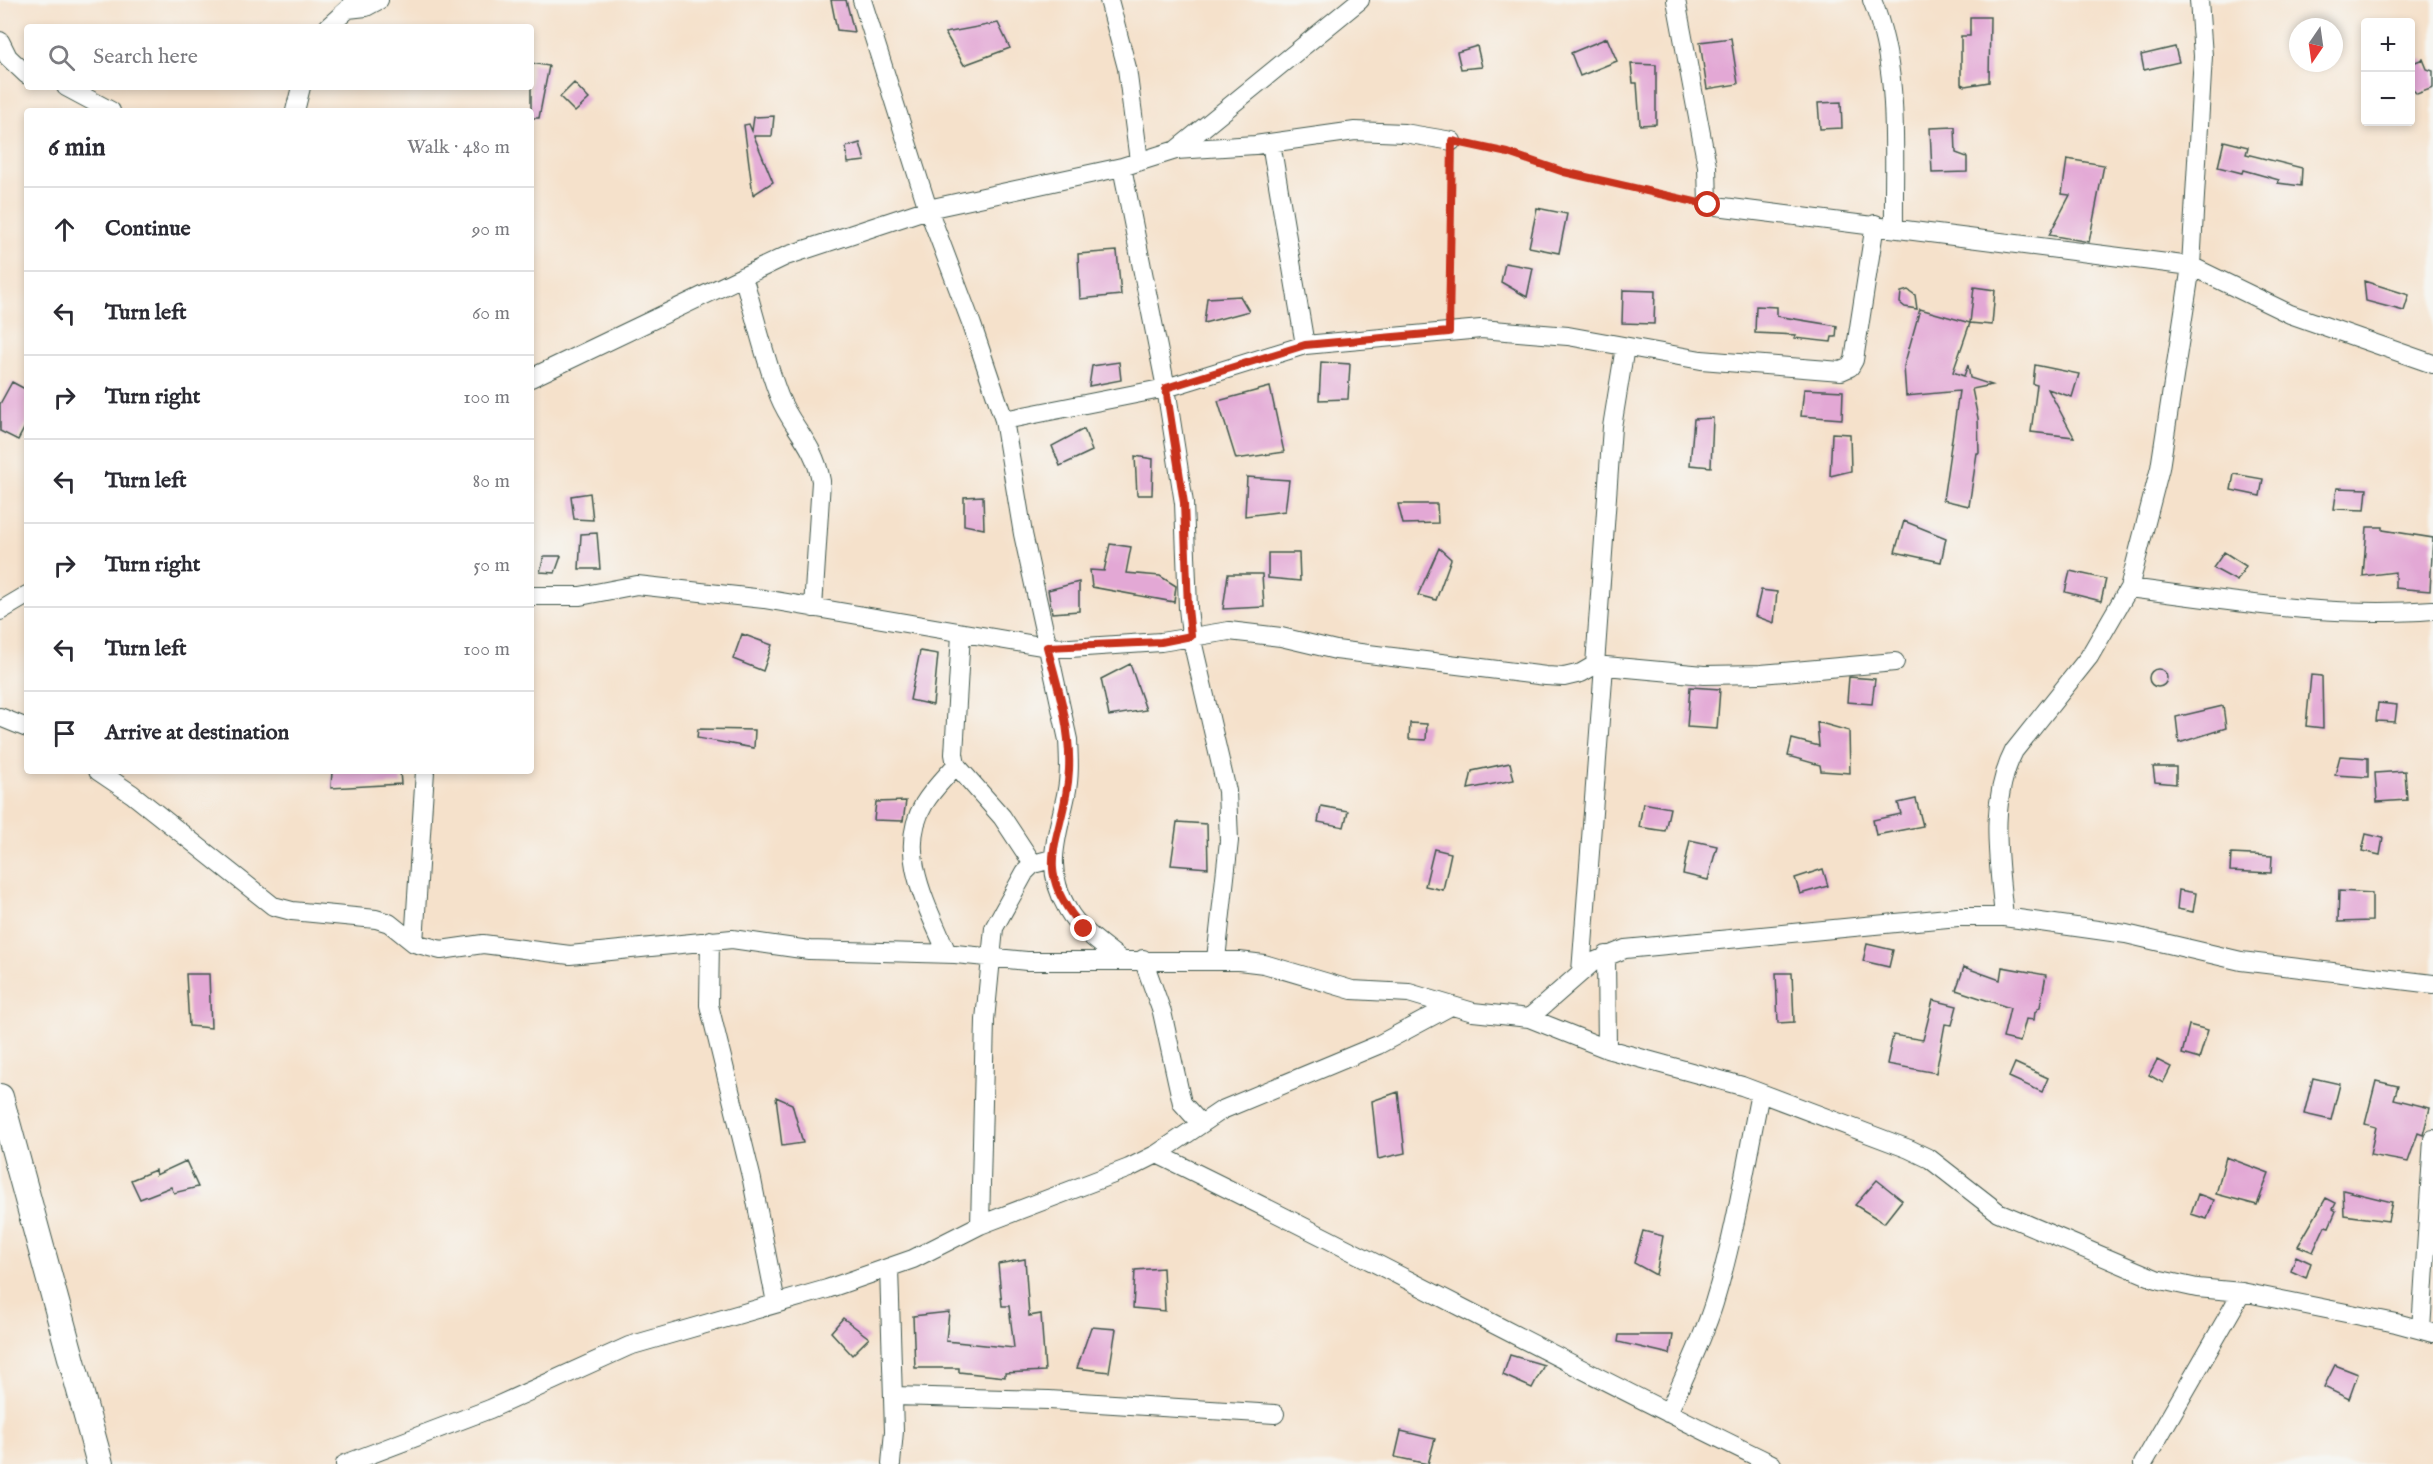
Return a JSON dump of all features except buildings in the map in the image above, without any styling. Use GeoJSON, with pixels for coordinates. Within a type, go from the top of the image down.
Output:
{"type":"FeatureCollection","features":[{"type":"Feature","properties":{"kind":"street"},"geometry":{"type":"LineString","coordinates":[[331,24],[351,5],[366,7],[379,0]]}},
{"type":"Feature","properties":{"kind":"street"},"geometry":{"type":"LineString","coordinates":[[862,0],[928,209],[972,324],[1004,420],[1047,647],[1064,714],[1070,769],[1052,859],[1053,875],[1068,911],[1084,929],[1121,960]]}},
{"type":"Feature","properties":{"kind":"street"},"geometry":{"type":"LineString","coordinates":[[1109,0],[1127,68],[1131,164],[1184,503],[1191,636],[1227,792],[1230,821],[1216,959]]}},
{"type":"Feature","properties":{"kind":"street"},"geometry":{"type":"LineString","coordinates":[[1176,150],[1360,0]]}},
{"type":"Feature","properties":{"kind":"street"},"geometry":{"type":"LineString","coordinates":[[1676,0],[1707,166],[1708,205],[1875,224],[2191,266],[2290,314],[2433,364]]}},
{"type":"Feature","properties":{"kind":"street"},"geometry":{"type":"LineString","coordinates":[[1872,0],[1884,28],[1891,68],[1894,227]]}},
{"type":"Feature","properties":{"kind":"street"},"geometry":{"type":"LineString","coordinates":[[2004,917],[1996,823],[2006,767],[2014,751],[2089,657],[2129,588],[2160,468],[2191,266],[2203,56],[2199,0]]}},
{"type":"Feature","properties":{"kind":"street"},"geometry":{"type":"LineString","coordinates":[[0,41],[8,57],[24,72]]}},
{"type":"Feature","properties":{"kind":"street"},"geometry":{"type":"LineString","coordinates":[[72,90],[105,108]]}},
{"type":"Feature","properties":{"kind":"street"},"geometry":{"type":"LineString","coordinates":[[296,108],[300,90]]}},
{"type":"Feature","properties":{"kind":"street"},"geometry":{"type":"LineString","coordinates":[[534,377],[786,256],[928,209],[1131,164],[1176,150],[1270,143],[1355,131],[1404,133],[1452,141]]}},
{"type":"Feature","properties":{"kind":"street"},"geometry":{"type":"LineString","coordinates":[[1270,143],[1305,345]]}},
{"type":"Feature","properties":{"kind":"street"},"geometry":{"type":"LineString","coordinates":[[1004,420],[1166,388],[1305,345],[1449,332],[1514,330],[1568,336],[1701,360],[1841,371],[1848,369],[1854,360],[1875,224]]}},
{"type":"Feature","properties":{"kind":"street"},"geometry":{"type":"LineString","coordinates":[[744,276],[779,396],[815,453],[819,467],[821,481],[813,608]]}},
{"type":"Feature","properties":{"kind":"street"},"geometry":{"type":"LineString","coordinates":[[1581,972],[1612,427],[1624,347]]}},
{"type":"Feature","properties":{"kind":"street"},"geometry":{"type":"LineString","coordinates":[[534,596],[580,596],[637,585],[764,599],[1047,647],[1161,642],[1229,631],[1262,634],[1336,650],[1564,677],[1599,666],[1704,675],[1761,674],[1895,662]]}},
{"type":"Feature","properties":{"kind":"street"},"geometry":{"type":"LineString","coordinates":[[2129,588],[2312,611],[2387,614],[2433,610]]}},
{"type":"Feature","properties":{"kind":"street"},"geometry":{"type":"LineString","coordinates":[[0,611],[24,597]]}},
{"type":"Feature","properties":{"kind":"street"},"geometry":{"type":"LineString","coordinates":[[961,634],[954,754],[956,765],[1002,818],[1033,864]]}},
{"type":"Feature","properties":{"kind":"street"},"geometry":{"type":"LineString","coordinates":[[0,717],[24,727]]}},
{"type":"Feature","properties":{"kind":"street"},"geometry":{"type":"LineString","coordinates":[[947,954],[916,876],[913,840],[923,805],[956,765]]}},
{"type":"Feature","properties":{"kind":"street"},"geometry":{"type":"LineString","coordinates":[[102,774],[132,794],[273,906],[292,911],[376,919],[389,923],[414,943],[441,950],[483,944],[570,955],[710,940],[752,941],[809,950],[947,954],[1048,961],[1216,959],[1264,964],[1352,990],[1409,993],[1449,1007],[1529,1018],[1607,1049],[1760,1092],[1930,1159],[1998,1212],[2156,1280],[2197,1288],[2242,1292],[2427,1332],[2433,1138]]}},
{"type":"Feature","properties":{"kind":"street"},"geometry":{"type":"LineString","coordinates":[[414,943],[425,774]]}},
{"type":"Feature","properties":{"kind":"street"},"geometry":{"type":"LineString","coordinates":[[980,1225],[983,1066],[996,920],[1025,872],[1033,864],[1052,859]]}},
{"type":"Feature","properties":{"kind":"street"},"geometry":{"type":"LineString","coordinates":[[1529,1018],[1581,972],[1606,954],[1625,949],[1958,917],[2004,917],[2126,934],[2241,961],[2433,984]]}},
{"type":"Feature","properties":{"kind":"street"},"geometry":{"type":"LineString","coordinates":[[710,940],[709,1005],[752,1180],[776,1303]]}},
{"type":"Feature","properties":{"kind":"street"},"geometry":{"type":"LineString","coordinates":[[1606,954],[1607,1049]]}},
{"type":"Feature","properties":{"kind":"street"},"geometry":{"type":"LineString","coordinates":[[1143,959],[1162,1012],[1182,1103],[1200,1123]]}},
{"type":"Feature","properties":{"kind":"street"},"geometry":{"type":"LineString","coordinates":[[345,1464],[490,1409],[629,1346],[776,1303],[913,1259],[980,1225],[1157,1154],[1222,1110],[1378,1045],[1449,1007]]}},
{"type":"Feature","properties":{"kind":"street"},"geometry":{"type":"LineString","coordinates":[[1668,1413],[1700,1342],[1716,1296],[1760,1092]]}},
{"type":"Feature","properties":{"kind":"street"},"geometry":{"type":"LineString","coordinates":[[0,1097],[100,1464]]}},
{"type":"Feature","properties":{"kind":"street"},"geometry":{"type":"LineString","coordinates":[[1157,1154],[1328,1237],[1668,1413],[1772,1464]]}},
{"type":"Feature","properties":{"kind":"street"},"geometry":{"type":"LineString","coordinates":[[889,1268],[894,1431],[891,1464]]}},
{"type":"Feature","properties":{"kind":"street"},"geometry":{"type":"LineString","coordinates":[[2143,1464],[2242,1292]]}},
{"type":"Feature","properties":{"kind":"street"},"geometry":{"type":"LineString","coordinates":[[893,1396],[1049,1400],[1275,1414]]}},
{"type":"Feature","properties":{"kind":"path"},"geometry":{"type":"LineString","coordinates":[[1449,332],[1452,141],[1508,153],[1564,172],[1708,205]]}},
{"type":"Feature","properties":{"kind":"route"},"geometry":{"type":"LineString","coordinates":[[1084,929],[1068,911],[1053,875],[1052,859],[1067,794],[1070,769],[1064,714],[1047,647],[1070,648],[1161,642],[1191,636],[1184,503],[1166,388],[1305,345],[1449,332],[1452,141],[1508,153],[1564,172],[1708,205]]}}]}
